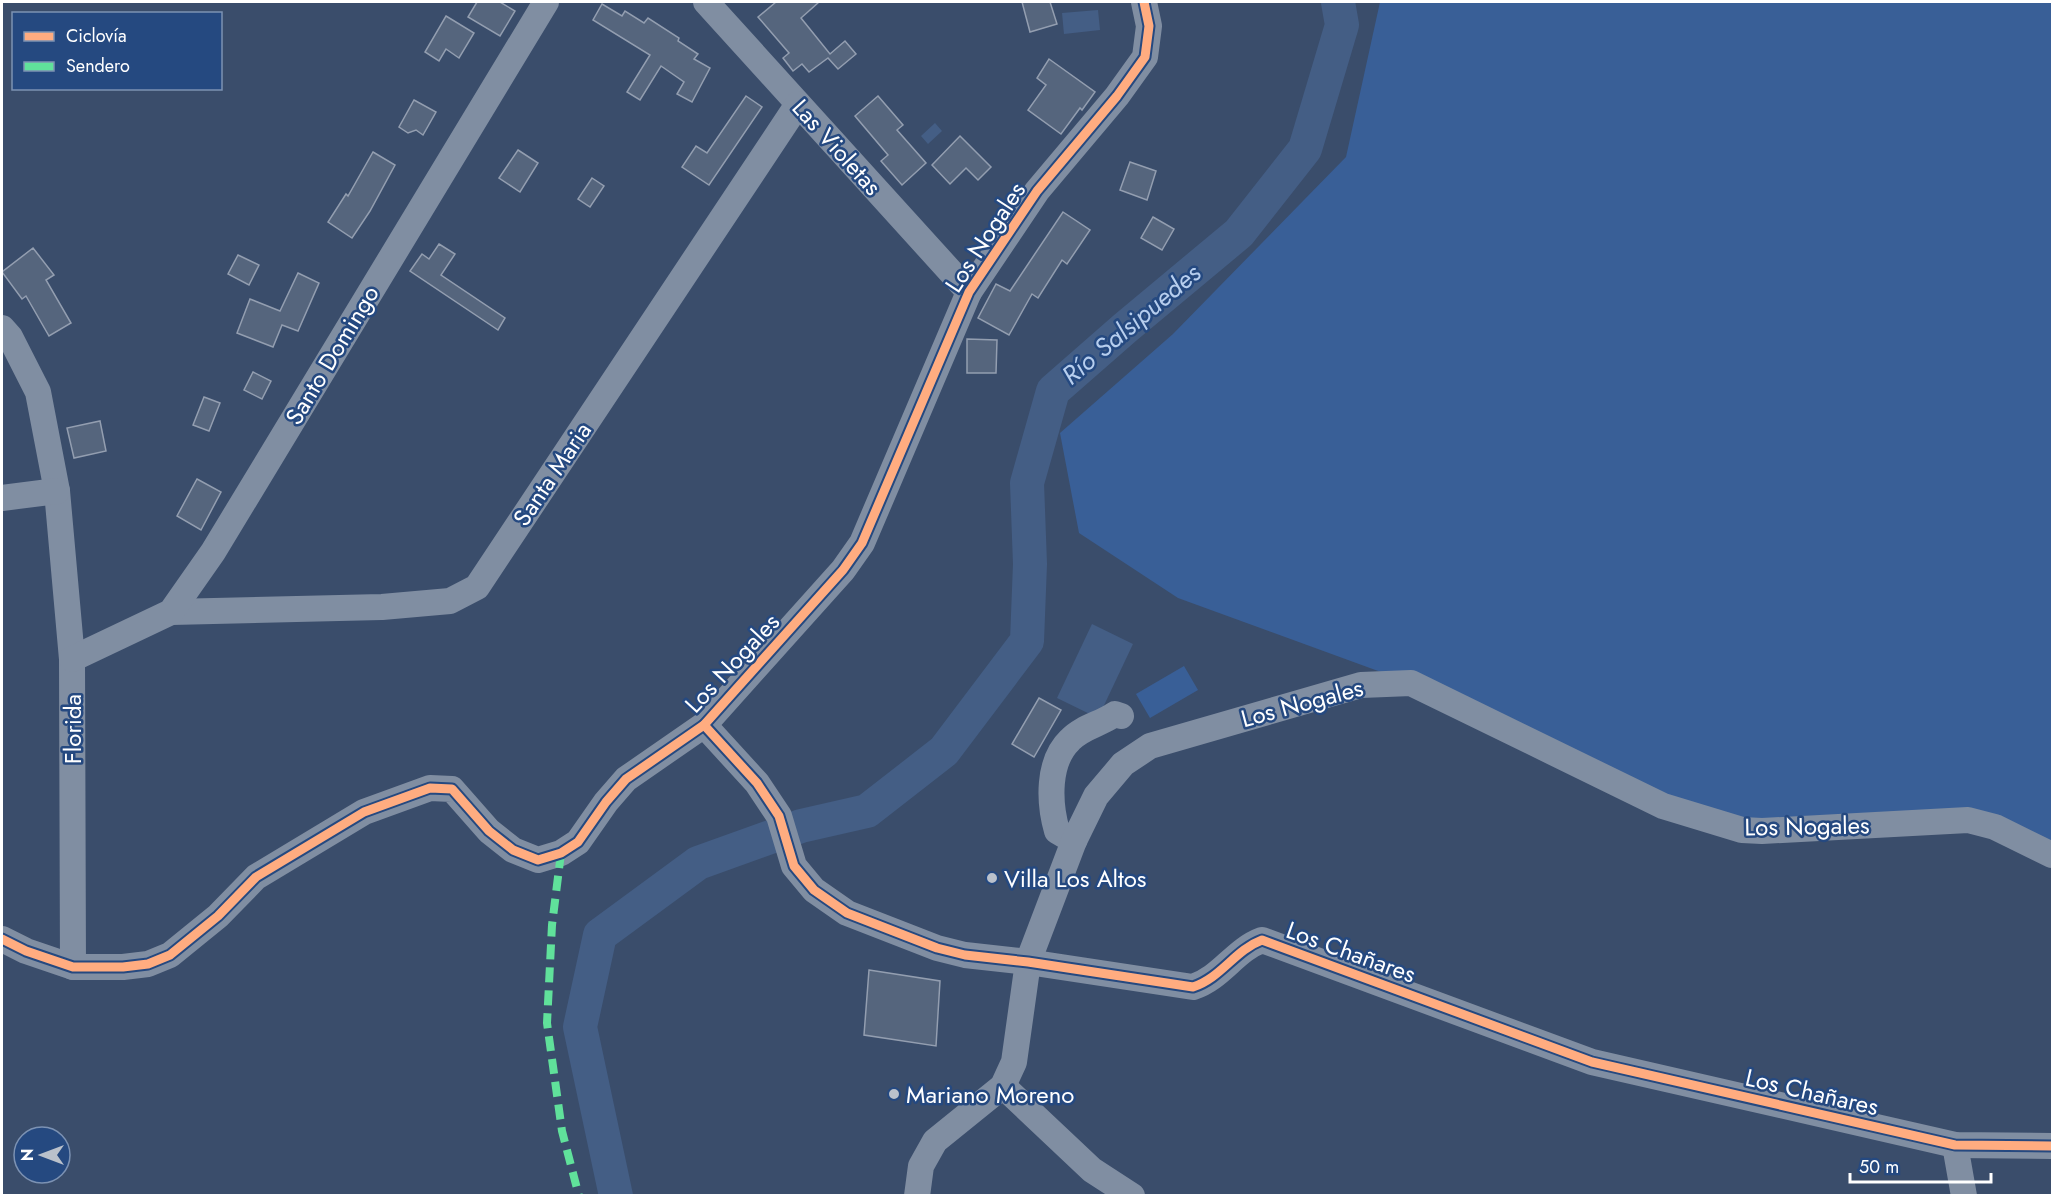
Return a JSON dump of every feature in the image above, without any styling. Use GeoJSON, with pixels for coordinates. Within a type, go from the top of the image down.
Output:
{"type":"FeatureCollection","features":[{"type":"Feature","properties":{"kind":"street","name":"Santo Domingo"},"geometry":{"type":"LineString","coordinates":[[72,659],[171,612],[213,552],[546,2]]}},
{"type":"Feature","properties":{"kind":"street","name":"Las Violetas"},"geometry":{"type":"LineString","coordinates":[[706,2],[969,292]]}},
{"type":"Feature","properties":{"kind":"street","name":"Los Nogales"},"geometry":{"type":"LineString","coordinates":[[2,939],[26,951],[73,967],[123,967],[148,964],[170,955],[218,916],[256,877],[364,812],[430,788],[452,789],[489,831],[513,850],[538,860],[561,853],[578,842],[626,778],[704,725],[843,570],[862,543],[969,292],[1037,192],[1117,96],[1145,57],[1149,27],[1144,2]]}},
{"type":"Feature","properties":{"kind":"street","name":"Santa Maria"},"geometry":{"type":"LineString","coordinates":[[171,612],[382,607],[450,601],[477,587],[798,104]]}},
{"type":"Feature","properties":{"kind":"street","name":"Florida"},"geometry":{"type":"LineString","coordinates":[[2,328],[10,337],[38,392],[57,491],[72,659],[73,967]]}},
{"type":"Feature","properties":{"kind":"street"},"geometry":{"type":"LineString","coordinates":[[2,498],[57,491]]}},
{"type":"Feature","properties":{"kind":"street","name":"Los Nogales"},"geometry":{"type":"LineString","coordinates":[[917,1196],[921,1166],[935,1140],[1003,1086],[1014,1062],[1028,962],[1074,841],[1096,796],[1123,764],[1150,746],[1361,685],[1411,683],[1663,806],[1742,830],[1762,831],[1968,820],[1995,827],[2052,855]]}},
{"type":"Feature","properties":{"kind":"street"},"geometry":{"type":"LineString","coordinates":[[1074,841],[1057,831],[1051,811],[1052,782],[1059,756],[1069,740],[1087,728],[1102,723],[1115,714],[1121,716]]}},
{"type":"Feature","properties":{"kind":"street","name":"Los Chañares"},"geometry":{"type":"LineString","coordinates":[[704,725],[757,783],[779,816],[794,866],[814,890],[847,913],[937,948],[965,955],[1194,987],[1206,983],[1249,945],[1262,940],[1592,1062],[1955,1145],[2052,1146]]}},
{"type":"Feature","properties":{"kind":"street"},"geometry":{"type":"LineString","coordinates":[[1003,1086],[1092,1170],[1132,1196]]}},
{"type":"Feature","properties":{"kind":"street"},"geometry":{"type":"LineString","coordinates":[[1955,1145],[1964,1196]]}},
{"type":"Feature","properties":{"kind":"shaded area"},"geometry":{"type":"Polygon","coordinates":[[[1380,2],[2052,2],[2052,855],[1995,827],[1742,830],[1411,683],[1178,598],[1079,533],[1060,433],[1173,334],[1346,157],[1380,2]]]}},
{"type":"Feature","properties":{"kind":"shaded area"},"geometry":{"type":"Polygon","coordinates":[[[1098,10],[1100,30],[1064,34],[1062,13],[1098,10]]]}},
{"type":"Feature","properties":{"kind":"shaded area"},"geometry":{"type":"Polygon","coordinates":[[[935,123],[942,131],[928,144],[921,136],[935,123]]]}},
{"type":"Feature","properties":{"kind":"shaded area"},"geometry":{"type":"Polygon","coordinates":[[[1092,624],[1133,644],[1098,718],[1057,698],[1092,624]]]}},
{"type":"Feature","properties":{"kind":"shaded area"},"geometry":{"type":"Polygon","coordinates":[[[1184,666],[1198,690],[1150,718],[1136,694],[1184,666]]]}},
{"type":"Feature","properties":{"kind":"building"},"geometry":{"type":"Polygon","coordinates":[[[477,2],[500,2],[515,11],[500,36],[468,17],[477,2]]]}},
{"type":"Feature","properties":{"kind":"building"},"geometry":{"type":"Polygon","coordinates":[[[776,2],[819,2],[801,18],[830,54],[845,41],[856,54],[838,69],[828,58],[809,72],[802,64],[793,71],[783,58],[789,53],[758,17],[776,2]]]}},
{"type":"Feature","properties":{"kind":"building"},"geometry":{"type":"Polygon","coordinates":[[[1022,2],[1050,2],[1057,24],[1030,32],[1022,2]]]}},
{"type":"Feature","properties":{"kind":"building"},"geometry":{"type":"Polygon","coordinates":[[[602,4],[622,16],[625,11],[644,23],[648,18],[679,38],[678,41],[698,54],[694,59],[710,68],[692,102],[677,94],[684,82],[661,66],[640,100],[627,92],[650,55],[593,20],[602,4]]]}},
{"type":"Feature","properties":{"kind":"building"},"geometry":{"type":"Polygon","coordinates":[[[446,16],[474,33],[459,58],[446,49],[439,61],[425,52],[446,16]]]}},
{"type":"Feature","properties":{"kind":"building"},"geometry":{"type":"Polygon","coordinates":[[[1049,59],[1095,92],[1061,134],[1028,110],[1046,85],[1037,78],[1049,59]]]}},
{"type":"Feature","properties":{"kind":"building"},"geometry":{"type":"Polygon","coordinates":[[[746,96],[762,107],[709,185],[682,167],[696,146],[707,153],[746,96]]]}},
{"type":"Feature","properties":{"kind":"building"},"geometry":{"type":"Polygon","coordinates":[[[878,96],[903,125],[897,130],[926,163],[902,185],[881,161],[888,155],[855,116],[878,96]]]}},
{"type":"Feature","properties":{"kind":"building"},"geometry":{"type":"Polygon","coordinates":[[[414,100],[436,112],[423,135],[416,130],[408,133],[399,127],[414,100]]]}},
{"type":"Feature","properties":{"kind":"building"},"geometry":{"type":"Polygon","coordinates":[[[960,136],[991,167],[978,180],[966,168],[950,184],[932,165],[960,136]]]}},
{"type":"Feature","properties":{"kind":"building"},"geometry":{"type":"Polygon","coordinates":[[[518,150],[538,163],[520,192],[499,178],[518,150]]]}},
{"type":"Feature","properties":{"kind":"building"},"geometry":{"type":"Polygon","coordinates":[[[373,152],[395,165],[370,211],[352,238],[328,222],[346,194],[348,196],[373,152]]]}},
{"type":"Feature","properties":{"kind":"building"},"geometry":{"type":"Polygon","coordinates":[[[1130,162],[1156,171],[1147,200],[1120,190],[1130,162]]]}},
{"type":"Feature","properties":{"kind":"building"},"geometry":{"type":"Polygon","coordinates":[[[592,178],[604,186],[590,207],[578,199],[592,178]]]}},
{"type":"Feature","properties":{"kind":"building"},"geometry":{"type":"Polygon","coordinates":[[[1063,212],[1090,230],[1067,264],[1062,260],[1038,298],[1032,294],[1009,335],[978,318],[996,284],[1010,291],[1063,212]]]}},
{"type":"Feature","properties":{"kind":"building"},"geometry":{"type":"Polygon","coordinates":[[[1153,217],[1174,229],[1162,250],[1141,238],[1153,217]]]}},
{"type":"Feature","properties":{"kind":"building"},"geometry":{"type":"Polygon","coordinates":[[[439,244],[455,254],[441,275],[505,318],[498,330],[410,271],[422,254],[429,259],[439,244]]]}},
{"type":"Feature","properties":{"kind":"building"},"geometry":{"type":"Polygon","coordinates":[[[33,248],[54,275],[46,280],[71,323],[49,336],[26,296],[22,299],[2,272],[33,248]]]}},
{"type":"Feature","properties":{"kind":"building"},"geometry":{"type":"Polygon","coordinates":[[[238,255],[259,265],[249,285],[228,274],[238,255]]]}},
{"type":"Feature","properties":{"kind":"building"},"geometry":{"type":"Polygon","coordinates":[[[298,273],[319,283],[298,331],[282,325],[273,347],[237,333],[250,299],[280,311],[298,273]]]}},
{"type":"Feature","properties":{"kind":"building"},"geometry":{"type":"Polygon","coordinates":[[[967,339],[997,340],[996,373],[967,373],[967,339]]]}},
{"type":"Feature","properties":{"kind":"building"},"geometry":{"type":"Polygon","coordinates":[[[253,372],[271,381],[262,399],[244,390],[253,372]]]}},
{"type":"Feature","properties":{"kind":"building"},"geometry":{"type":"Polygon","coordinates":[[[204,397],[220,403],[209,431],[193,425],[204,397]]]}},
{"type":"Feature","properties":{"kind":"building"},"geometry":{"type":"Polygon","coordinates":[[[100,421],[106,451],[74,458],[67,428],[100,421]]]}},
{"type":"Feature","properties":{"kind":"building"},"geometry":{"type":"Polygon","coordinates":[[[197,479],[221,492],[201,530],[177,516],[197,479]]]}},
{"type":"Feature","properties":{"kind":"building"},"geometry":{"type":"Polygon","coordinates":[[[1039,698],[1061,710],[1034,757],[1012,744],[1039,698]]]}},
{"type":"Feature","properties":{"kind":"building"},"geometry":{"type":"Polygon","coordinates":[[[869,970],[940,981],[936,1046],[864,1035],[869,970]]]}},
{"type":"Feature","properties":{"kind":"waterway","name":"Río Salsipuedes"},"geometry":{"type":"LineString","coordinates":[[616,1196],[580,1027],[600,935],[698,863],[801,826],[867,811],[944,751],[1027,641],[1030,564],[1027,483],[1053,391],[1239,233],[1305,149],[1342,25],[1338,2]]}},
{"type":"Feature","properties":{"kind":"marked path"},"geometry":{"type":"LineString","coordinates":[[561,853],[552,925],[547,1023],[562,1131],[579,1196]]}},
{"type":"Feature","properties":{"kind":"cycle path"},"geometry":{"type":"LineString","coordinates":[[2,939],[26,951],[73,967],[123,967],[148,964],[170,955],[218,916],[256,877],[364,812],[430,788],[452,789],[489,831],[513,850],[538,860],[561,853],[578,842],[606,802],[626,779],[704,725],[843,570],[862,543],[969,292],[1037,191],[1117,96],[1145,57],[1149,26],[1144,2]]}},
{"type":"Feature","properties":{"kind":"cycle path"},"geometry":{"type":"LineString","coordinates":[[704,725],[757,783],[779,816],[794,866],[814,890],[847,913],[937,948],[965,955],[1028,962],[1193,987],[1212,977],[1244,950],[1262,940],[1592,1062],[1955,1145],[2052,1146]]}},
{"type":"Feature","properties":{"kind":"place","name":"Villa Los Altos"},"geometry":{"type":"Point","coordinates":[992,878]}},
{"type":"Feature","properties":{"kind":"place","name":"Mariano Moreno"},"geometry":{"type":"Point","coordinates":[894,1094]}}]}
